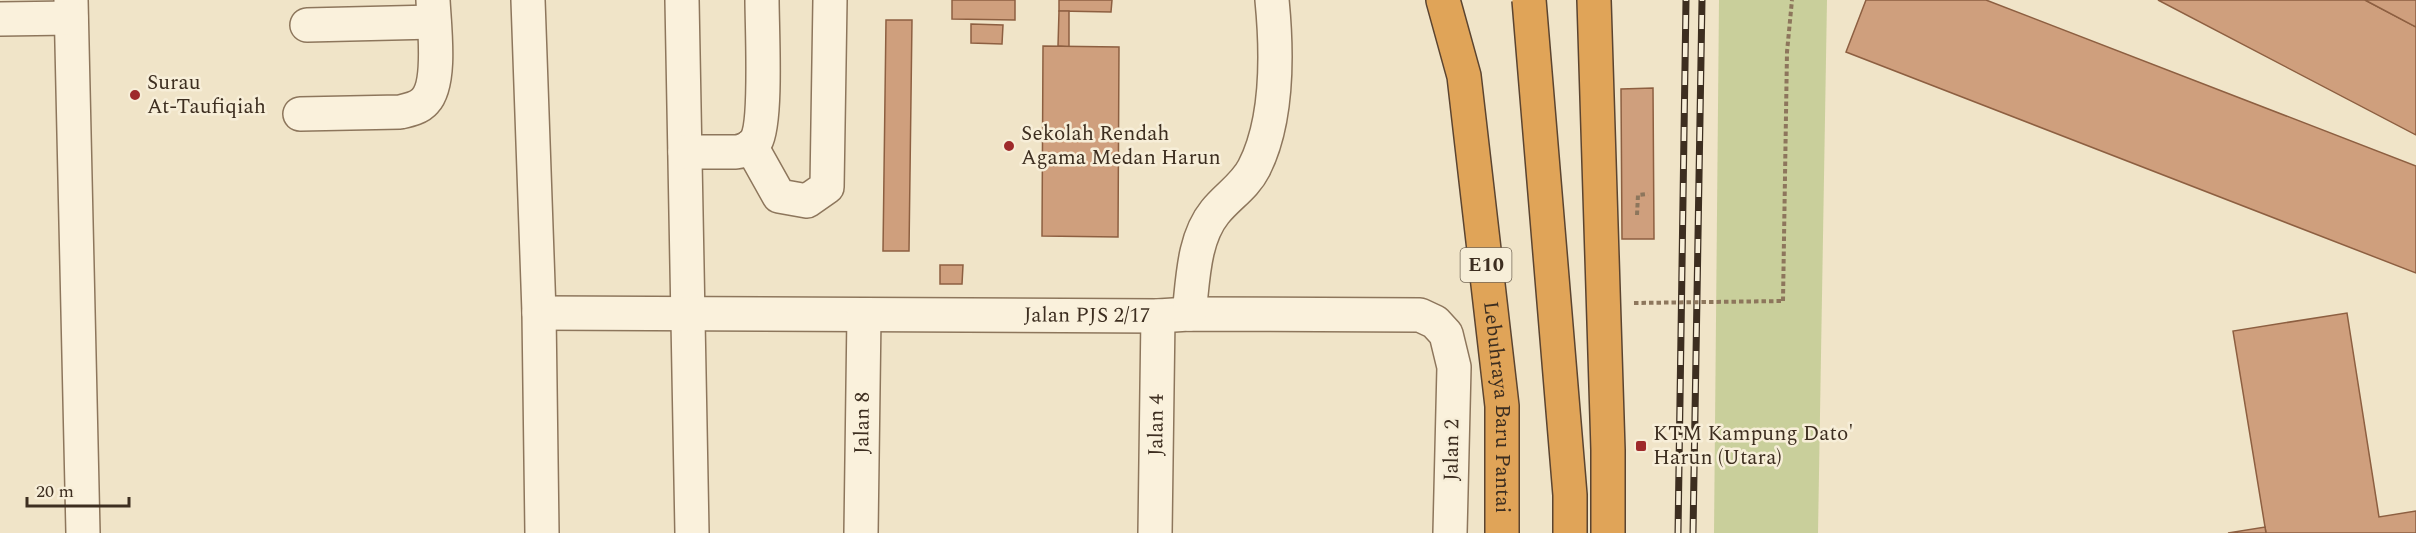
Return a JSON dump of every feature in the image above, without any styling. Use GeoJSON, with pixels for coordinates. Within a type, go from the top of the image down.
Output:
{"type":"FeatureCollection","features":[{"type":"Feature","properties":{"kind":"highway","name":"Lebuhraya Baru Pantai"},"geometry":{"type":"LineString","coordinates":[[1443,0],[1464,76],[1502,406],[1502,533]]}},
{"type":"Feature","properties":{"kind":"highway"},"geometry":{"type":"LineString","coordinates":[[1529,0],[1570,495],[1570,533]]}},
{"type":"Feature","properties":{"kind":"highway"},"geometry":{"type":"LineString","coordinates":[[1594,0],[1608,450],[1608,533]]}},
{"type":"Feature","properties":{"kind":"street"},"geometry":{"type":"LineString","coordinates":[[528,0],[539,313],[542,533]]}},
{"type":"Feature","properties":{"kind":"street"},"geometry":{"type":"LineString","coordinates":[[681,0],[692,533]]}},
{"type":"Feature","properties":{"kind":"street"},"geometry":{"type":"LineString","coordinates":[[685,152],[736,152],[751,146],[760,130],[762,0]]}},
{"type":"Feature","properties":{"kind":"street"},"geometry":{"type":"LineString","coordinates":[[751,146],[779,196],[807,201],[827,187],[830,0]]}},
{"type":"Feature","properties":{"kind":"street","name":"Jalan 4"},"geometry":{"type":"LineString","coordinates":[[1155,533],[1174,315],[1194,273],[1206,226],[1215,212],[1242,186],[1263,148],[1272,99],[1275,34],[1272,0]]}},
{"type":"Feature","properties":{"kind":"street"},"geometry":{"type":"LineString","coordinates":[[0,19],[71,9],[83,533]]}},
{"type":"Feature","properties":{"kind":"street"},"geometry":{"type":"LineString","coordinates":[[300,114],[400,112],[414,109],[425,101],[433,89],[435,75],[434,11],[307,25]]}},
{"type":"Feature","properties":{"kind":"street","name":"Jalan PJS 2/17"},"geometry":{"type":"LineString","coordinates":[[539,313],[1419,315],[1435,322],[1446,334],[1454,367]]}},
{"type":"Feature","properties":{"kind":"street","name":"Jalan 8"},"geometry":{"type":"LineString","coordinates":[[861,533],[864,315]]}},
{"type":"Feature","properties":{"kind":"street","name":"Jalan 2"},"geometry":{"type":"LineString","coordinates":[[1450,533],[1454,367]]}},
{"type":"Feature","properties":{"kind":"path"},"geometry":{"type":"LineString","coordinates":[[1634,303],[1783,301],[1787,52],[1792,0]]}},
{"type":"Feature","properties":{"kind":"path"},"geometry":{"type":"LineString","coordinates":[[1637,226],[1638,195],[1648,194]]}},
{"type":"Feature","properties":{"kind":"green space"},"geometry":{"type":"Polygon","coordinates":[[[1719,0],[1827,0],[1818,533],[1714,533],[1719,0]]]}},
{"type":"Feature","properties":{"kind":"building"},"geometry":{"type":"Polygon","coordinates":[[[952,0],[1015,0],[1015,20],[952,19],[952,0]]]}},
{"type":"Feature","properties":{"kind":"building"},"geometry":{"type":"Polygon","coordinates":[[[1059,0],[1112,0],[1111,12],[1059,11],[1059,0]]]}},
{"type":"Feature","properties":{"kind":"building"},"geometry":{"type":"Polygon","coordinates":[[[1866,0],[1986,0],[2416,166],[2416,273],[1846,52],[1866,0]]]}},
{"type":"Feature","properties":{"kind":"building"},"geometry":{"type":"Polygon","coordinates":[[[2158,0],[2365,0],[2416,27],[2416,135],[2158,0]]]}},
{"type":"Feature","properties":{"kind":"building"},"geometry":{"type":"Polygon","coordinates":[[[2365,0],[2416,0],[2416,27],[2365,0]]]}},
{"type":"Feature","properties":{"kind":"building"},"geometry":{"type":"Polygon","coordinates":[[[1059,11],[1069,11],[1069,47],[1058,46],[1059,11]]]}},
{"type":"Feature","properties":{"kind":"building"},"geometry":{"type":"Polygon","coordinates":[[[886,20],[912,20],[909,251],[883,251],[886,20]]]}},
{"type":"Feature","properties":{"kind":"building"},"geometry":{"type":"Polygon","coordinates":[[[971,24],[1003,25],[1002,44],[971,43],[971,24]]]}},
{"type":"Feature","properties":{"kind":"building"},"geometry":{"type":"Polygon","coordinates":[[[1043,46],[1119,47],[1118,237],[1042,236],[1043,46]]]}},
{"type":"Feature","properties":{"kind":"building"},"geometry":{"type":"Polygon","coordinates":[[[1653,88],[1654,239],[1622,239],[1621,89],[1653,88]]]}},
{"type":"Feature","properties":{"kind":"building"},"geometry":{"type":"Polygon","coordinates":[[[940,265],[963,265],[962,284],[940,284],[940,265]]]}},
{"type":"Feature","properties":{"kind":"building"},"geometry":{"type":"Polygon","coordinates":[[[2347,313],[2379,517],[2416,511],[2416,533],[2266,533],[2233,331],[2347,313]]]}},
{"type":"Feature","properties":{"kind":"building"},"geometry":{"type":"Polygon","coordinates":[[[2265,527],[2266,533],[2228,533],[2265,527]]]}},
{"type":"Feature","properties":{"kind":"railway"},"geometry":{"type":"LineString","coordinates":[[1678,533],[1686,0]]}},
{"type":"Feature","properties":{"kind":"railway"},"geometry":{"type":"LineString","coordinates":[[1693,533],[1702,0]]}},
{"type":"Feature","properties":{"kind":"place","name":"Surau At-Taufiqiah"},"geometry":{"type":"Point","coordinates":[135,95]}},
{"type":"Feature","properties":{"kind":"place","name":"Sekolah Rendah Agama Medan Harun"},"geometry":{"type":"Point","coordinates":[1009,146]}},
{"type":"Feature","properties":{"kind":"place","name":"KTM Kampung Dato' Harun (Utara)"},"geometry":{"type":"Point","coordinates":[1641,446]}}]}
